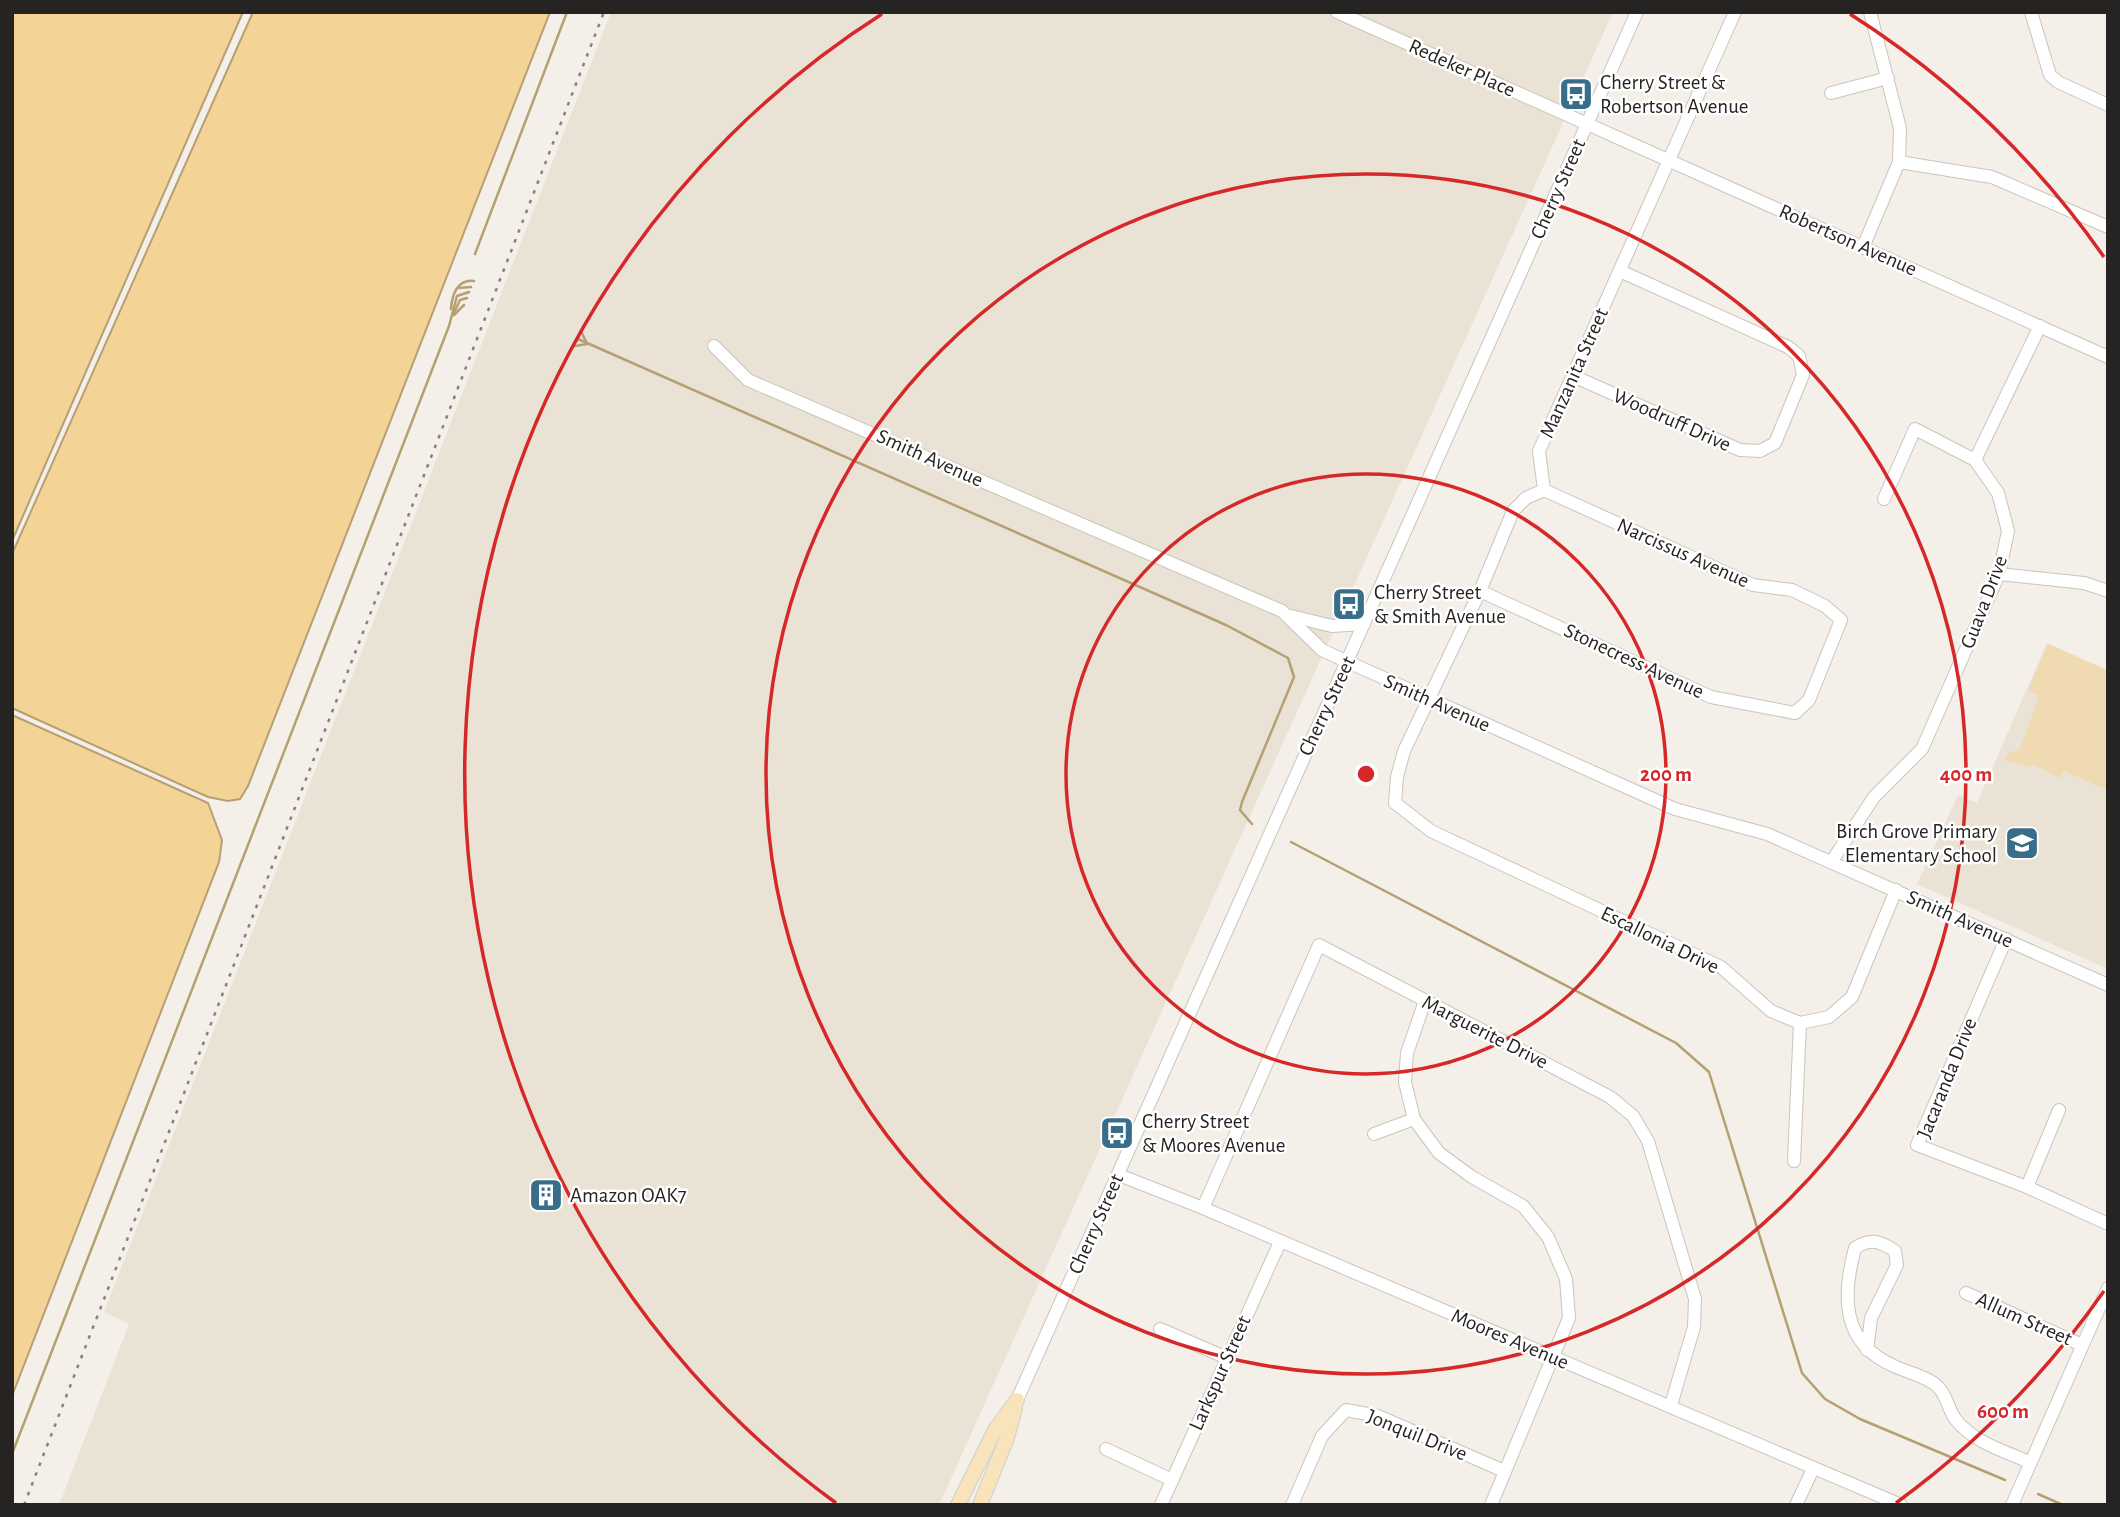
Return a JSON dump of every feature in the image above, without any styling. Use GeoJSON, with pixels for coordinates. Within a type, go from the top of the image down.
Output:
{"type":"FeatureCollection","features":[{"type":"Feature","properties":{"kind":"main road","name":"Cherry Street"},"geometry":{"type":"LineString","coordinates":[[958,1505],[995,1430],[1017,1400]]}},
{"type":"Feature","properties":{"kind":"main road","name":"Cherry Street"},"geometry":{"type":"LineString","coordinates":[[979,1505],[1007,1437],[1017,1400]]}},
{"type":"Feature","properties":{"kind":"street","name":"Redeker Place"},"geometry":{"type":"LineString","coordinates":[[1337,12],[1587,125]]}},
{"type":"Feature","properties":{"kind":"street","name":"Cherry Street"},"geometry":{"type":"LineString","coordinates":[[1017,1400],[1637,12]]}},
{"type":"Feature","properties":{"kind":"street","name":"Manzanita Street"},"geometry":{"type":"LineString","coordinates":[[1544,490],[1539,451],[1735,12]]}},
{"type":"Feature","properties":{"kind":"street"},"geometry":{"type":"LineString","coordinates":[[1863,247],[1899,162],[1900,128],[1870,12]]}},
{"type":"Feature","properties":{"kind":"street"},"geometry":{"type":"LineString","coordinates":[[2031,12],[2050,75],[2058,82],[2108,105]]}},
{"type":"Feature","properties":{"kind":"street"},"geometry":{"type":"LineString","coordinates":[[1831,93],[1888,78]]}},
{"type":"Feature","properties":{"kind":"street","name":"Robertson Avenue"},"geometry":{"type":"LineString","coordinates":[[1587,125],[2108,356]]}},
{"type":"Feature","properties":{"kind":"street"},"geometry":{"type":"LineString","coordinates":[[1899,162],[1992,177],[2108,227]]}},
{"type":"Feature","properties":{"kind":"street","name":"Woodruff Drive"},"geometry":{"type":"LineString","coordinates":[[1573,376],[1740,450],[1760,451],[1775,443],[1803,375],[1799,356],[1788,347],[1620,271]]}},
{"type":"Feature","properties":{"kind":"street"},"geometry":{"type":"LineString","coordinates":[[1884,499],[1915,429],[1975,460],[2040,326]]}},
{"type":"Feature","properties":{"kind":"street","name":"Smith Avenue"},"geometry":{"type":"LineString","coordinates":[[714,346],[748,380],[1291,616],[1322,650],[1348,662],[1675,809],[1768,834],[2108,985]]}},
{"type":"Feature","properties":{"kind":"street","name":"Guava Drive"},"geometry":{"type":"LineString","coordinates":[[1832,861],[1874,797],[1922,749],[2000,573],[2008,531],[1998,492],[1975,460]]}},
{"type":"Feature","properties":{"kind":"street"},"geometry":{"type":"LineString","coordinates":[[1429,699],[1513,511],[1526,498],[1544,490]]}},
{"type":"Feature","properties":{"kind":"street","name":"Narcissus Avenue"},"geometry":{"type":"LineString","coordinates":[[1544,490],[1753,585],[1792,590],[1825,606],[1841,620],[1809,700],[1795,713]]}},
{"type":"Feature","properties":{"kind":"street"},"geometry":{"type":"LineString","coordinates":[[2000,573],[2084,583],[2108,591]]}},
{"type":"Feature","properties":{"kind":"street","name":"Stonecress Avenue"},"geometry":{"type":"LineString","coordinates":[[1479,591],[1711,697],[1795,713]]}},
{"type":"Feature","properties":{"kind":"street"},"geometry":{"type":"LineString","coordinates":[[1291,616],[1332,626],[1364,624]]}},
{"type":"Feature","properties":{"kind":"street","name":"Escallonia Drive"},"geometry":{"type":"LineString","coordinates":[[1429,699],[1404,751],[1397,777],[1395,803],[1431,831],[1721,967],[1771,1011],[1800,1023]]}},
{"type":"Feature","properties":{"kind":"street"},"geometry":{"type":"LineString","coordinates":[[1794,1161],[1800,1023],[1829,1017],[1852,998],[1896,890]]}},
{"type":"Feature","properties":{"kind":"street","name":"Jacaranda Drive"},"geometry":{"type":"LineString","coordinates":[[2006,939],[1917,1145],[2027,1187],[2108,1224]]}},
{"type":"Feature","properties":{"kind":"street","name":"Marguerite Drive"},"geometry":{"type":"LineString","coordinates":[[1203,1208],[1319,945],[1610,1097],[1633,1116],[1647,1142],[1695,1299],[1694,1327],[1671,1405]]}},
{"type":"Feature","properties":{"kind":"street"},"geometry":{"type":"LineString","coordinates":[[1425,1001],[1408,1053],[1405,1082],[1414,1119],[1439,1153],[1472,1177],[1523,1206],[1548,1237],[1566,1279],[1569,1318],[1491,1505]]}},
{"type":"Feature","properties":{"kind":"street"},"geometry":{"type":"LineString","coordinates":[[2027,1187],[2059,1110]]}},
{"type":"Feature","properties":{"kind":"street"},"geometry":{"type":"LineString","coordinates":[[1374,1134],[1414,1119]]}},
{"type":"Feature","properties":{"kind":"street","name":"Moores Avenue"},"geometry":{"type":"LineString","coordinates":[[1119,1175],[1671,1405],[1901,1505]]}},
{"type":"Feature","properties":{"kind":"street"},"geometry":{"type":"LineString","coordinates":[[1867,1350],[1871,1318],[1897,1265],[1895,1251],[1881,1242],[1867,1241],[1856,1248],[1846,1282],[1848,1315],[1867,1350],[1885,1363],[1938,1386],[1954,1417],[1973,1438],[2029,1462]]}},
{"type":"Feature","properties":{"kind":"street","name":"Larkspur Street"},"geometry":{"type":"LineString","coordinates":[[1161,1505],[1280,1242]]}},
{"type":"Feature","properties":{"kind":"street"},"geometry":{"type":"LineString","coordinates":[[2012,1505],[2108,1288]]}},
{"type":"Feature","properties":{"kind":"street","name":"Allum Street"},"geometry":{"type":"LineString","coordinates":[[1966,1293],[2082,1345]]}},
{"type":"Feature","properties":{"kind":"street"},"geometry":{"type":"LineString","coordinates":[[1160,1329],[1227,1358]]}},
{"type":"Feature","properties":{"kind":"street","name":"Jonquil Drive"},"geometry":{"type":"LineString","coordinates":[[1308,1505],[1294,1502],[1322,1436],[1346,1410],[1378,1416],[1504,1471]]}},
{"type":"Feature","properties":{"kind":"street"},"geometry":{"type":"LineString","coordinates":[[1106,1449],[1172,1480]]}},
{"type":"Feature","properties":{"kind":"street"},"geometry":{"type":"LineString","coordinates":[[1796,1505],[1813,1469]]}},
{"type":"Feature","properties":{"kind":"shaded area"},"geometry":{"type":"Polygon","coordinates":[[[12,12],[243,12],[12,541],[12,12]]]}},
{"type":"Feature","properties":{"kind":"shaded area"},"geometry":{"type":"Polygon","coordinates":[[[253,12],[550,12],[248,786],[240,799],[228,801],[208,797],[12,708],[12,554],[253,12]]]}},
{"type":"Feature","properties":{"kind":"shaded area"},"geometry":{"type":"Polygon","coordinates":[[[611,12],[1613,12],[939,1505],[59,1505],[129,1324],[104,1312],[611,12]]]}},
{"type":"Feature","properties":{"kind":"shaded area","name":"Birch Grove Primary Elementary School"},"geometry":{"type":"Polygon","coordinates":[[[2047,643],[2108,670],[2108,969],[1917,884],[1958,795],[1977,803],[2047,643]]]}},
{"type":"Feature","properties":{"kind":"shaded area"},"geometry":{"type":"Polygon","coordinates":[[[2048,644],[2108,671],[2108,790],[2064,771],[2060,778],[2032,764],[2030,767],[2004,760],[2006,755],[2020,749],[2039,696],[2028,690],[2048,644]]]}},
{"type":"Feature","properties":{"kind":"shaded area"},"geometry":{"type":"Polygon","coordinates":[[[12,715],[208,803],[222,840],[219,862],[12,1396],[12,715]]]}},
{"type":"Feature","properties":{"kind":"waterway"},"geometry":{"type":"LineString","coordinates":[[475,254],[567,12]]}},
{"type":"Feature","properties":{"kind":"waterway"},"geometry":{"type":"LineString","coordinates":[[451,309],[454,293],[460,285],[474,281]]}},
{"type":"Feature","properties":{"kind":"waterway"},"geometry":{"type":"LineString","coordinates":[[458,288],[471,287]]}},
{"type":"Feature","properties":{"kind":"waterway"},"geometry":{"type":"LineString","coordinates":[[12,1454],[449,326],[457,296],[469,292]]}},
{"type":"Feature","properties":{"kind":"waterway"},"geometry":{"type":"LineString","coordinates":[[453,315],[460,300],[467,298]]}},
{"type":"Feature","properties":{"kind":"waterway"},"geometry":{"type":"LineString","coordinates":[[454,315],[464,305]]}},
{"type":"Feature","properties":{"kind":"waterway"},"geometry":{"type":"LineString","coordinates":[[581,331],[587,344]]}},
{"type":"Feature","properties":{"kind":"waterway"},"geometry":{"type":"LineString","coordinates":[[578,339],[1226,625],[1288,658],[1294,677],[1240,810],[1252,824]]}},
{"type":"Feature","properties":{"kind":"waterway"},"geometry":{"type":"LineString","coordinates":[[575,346],[587,344]]}},
{"type":"Feature","properties":{"kind":"waterway"},"geometry":{"type":"LineString","coordinates":[[1291,842],[1676,1043],[1709,1072],[1802,1373],[1825,1399],[1860,1419],[2005,1480]]}},
{"type":"Feature","properties":{"kind":"waterway"},"geometry":{"type":"LineString","coordinates":[[2038,1494],[2063,1505]]}},
{"type":"Feature","properties":{"kind":"railway"},"geometry":{"type":"LineString","coordinates":[[24,1505],[604,12]]}},
{"type":"Feature","properties":{"kind":"place","name":"Cherry Street & Robertson Avenue"},"geometry":{"type":"Point","coordinates":[1576,94]}},
{"type":"Feature","properties":{"kind":"place","name":"Cherry Street & Smith Avenue"},"geometry":{"type":"Point","coordinates":[1349,604]}},
{"type":"Feature","properties":{"kind":"place","name":"Birch Grove Primary Elementary School"},"geometry":{"type":"Point","coordinates":[2022,843]}},
{"type":"Feature","properties":{"kind":"place","name":"Cherry Street & Moores Avenue"},"geometry":{"type":"Point","coordinates":[1117,1133]}},
{"type":"Feature","properties":{"kind":"place","name":"Amazon OAK7"},"geometry":{"type":"Point","coordinates":[546,1195]}}]}
